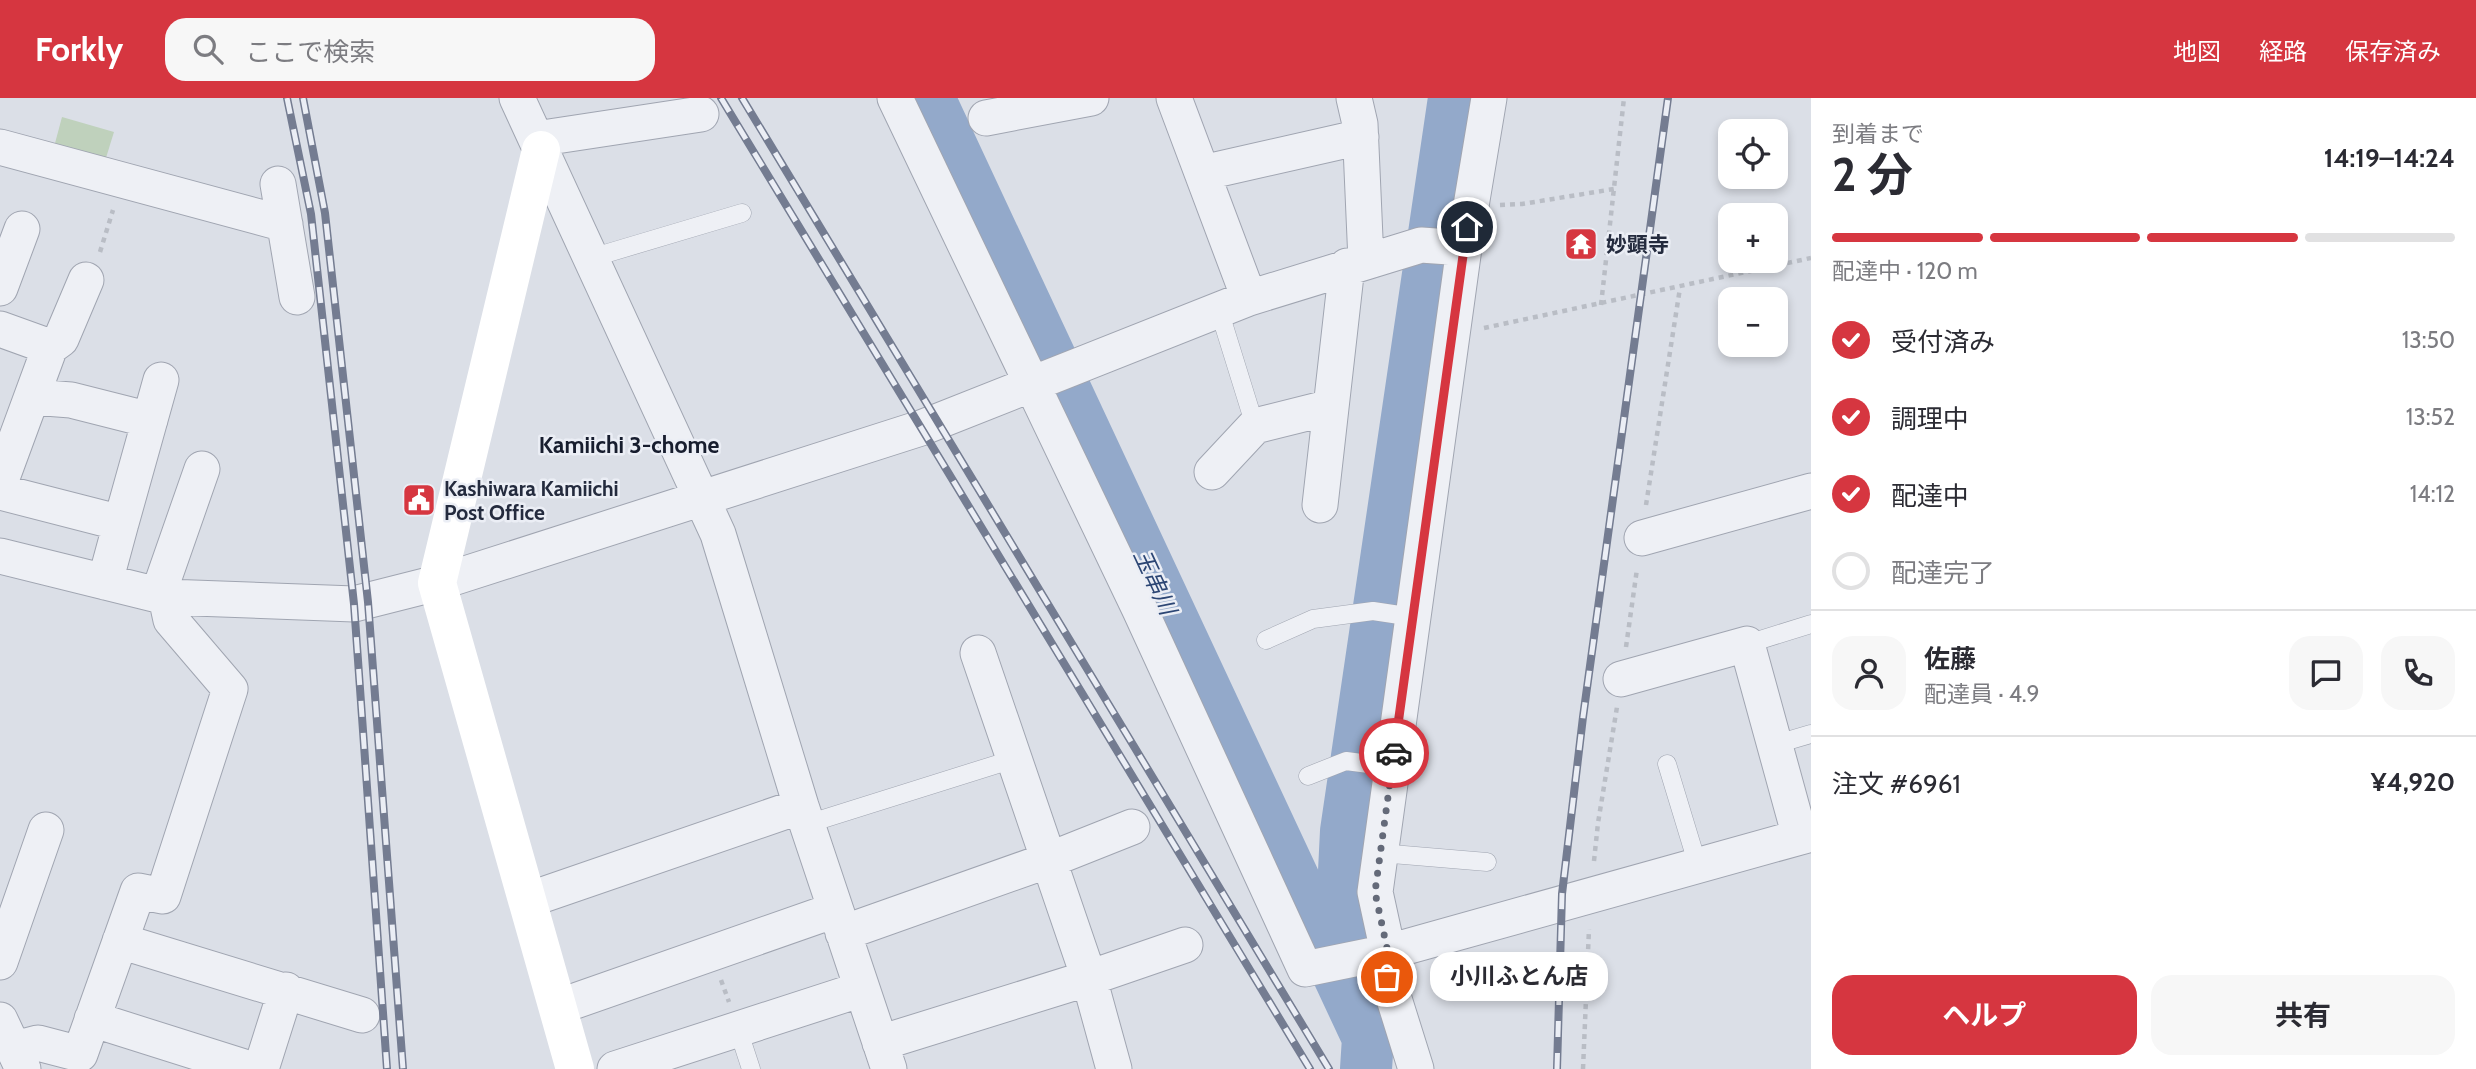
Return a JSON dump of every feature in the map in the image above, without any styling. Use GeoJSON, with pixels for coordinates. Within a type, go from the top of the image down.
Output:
{"type":"FeatureCollection","features":[{"type":"Feature","properties":{"kind":"street"},"geometry":{"type":"LineString","coordinates":[[517,98],[718,534],[804,815],[884,1056],[1089,978],[1185,945]]}},
{"type":"Feature","properties":{"kind":"street"},"geometry":{"type":"LineString","coordinates":[[895,98],[1048,378],[1140,610],[1305,969],[1375,955],[1805,836],[1773,745],[1747,644],[1621,679]]}},
{"type":"Feature","properties":{"kind":"street"},"geometry":{"type":"LineString","coordinates":[[986,118],[1091,98]]}},
{"type":"Feature","properties":{"kind":"street"},"geometry":{"type":"LineString","coordinates":[[1174,98],[1202,173],[1234,304]]}},
{"type":"Feature","properties":{"kind":"street"},"geometry":{"type":"LineString","coordinates":[[1320,505],[1331,407],[1356,263],[1361,137],[1354,98]]}},
{"type":"Feature","properties":{"kind":"street"},"geometry":{"type":"LineString","coordinates":[[1416,1069],[1375,955],[1375,892],[1391,766],[1404,615],[1489,98]]}},
{"type":"Feature","properties":{"kind":"street"},"geometry":{"type":"LineString","coordinates":[[539,145],[701,114]]}},
{"type":"Feature","properties":{"kind":"street"},"geometry":{"type":"LineString","coordinates":[[1202,173],[1361,137]]}},
{"type":"Feature","properties":{"kind":"street"},"geometry":{"type":"LineString","coordinates":[[539,145],[438,583],[575,1069]]}},
{"type":"Feature","properties":{"kind":"street"},"geometry":{"type":"LineString","coordinates":[[0,147],[285,224]]}},
{"type":"Feature","properties":{"kind":"street"},"geometry":{"type":"LineString","coordinates":[[278,184],[296,297]]}},
{"type":"Feature","properties":{"kind":"street"},"geometry":{"type":"LineString","coordinates":[[0,288],[22,229]]}},
{"type":"Feature","properties":{"kind":"street"},"geometry":{"type":"LineString","coordinates":[[0,555],[162,596],[354,604],[438,583],[921,428],[1234,304],[1356,263],[1421,245],[1463,248]]}},
{"type":"Feature","properties":{"kind":"street"},"geometry":{"type":"LineString","coordinates":[[0,483],[50,346],[61,339],[86,280]]}},
{"type":"Feature","properties":{"kind":"street"},"geometry":{"type":"LineString","coordinates":[[0,329],[50,346]]}},
{"type":"Feature","properties":{"kind":"street"},"geometry":{"type":"LineString","coordinates":[[105,582],[161,380]]}},
{"type":"Feature","properties":{"kind":"street"},"geometry":{"type":"LineString","coordinates":[[32,397],[71,400],[150,420]]}},
{"type":"Feature","properties":{"kind":"street"},"geometry":{"type":"LineString","coordinates":[[1212,472],[1255,426],[1331,407]]}},
{"type":"Feature","properties":{"kind":"street"},"geometry":{"type":"LineString","coordinates":[[12,1046],[38,1043],[80,1054],[138,891],[163,896],[230,689],[171,620],[162,596],[202,469]]}},
{"type":"Feature","properties":{"kind":"street"},"geometry":{"type":"LineString","coordinates":[[1642,538],[1811,491]]}},
{"type":"Feature","properties":{"kind":"street"},"geometry":{"type":"LineString","coordinates":[[0,492],[121,523]]}},
{"type":"Feature","properties":{"kind":"street"},"geometry":{"type":"LineString","coordinates":[[978,653],[1089,978],[1114,1069]]}},
{"type":"Feature","properties":{"kind":"street"},"geometry":{"type":"LineString","coordinates":[[527,900],[804,815]]}},
{"type":"Feature","properties":{"kind":"street"},"geometry":{"type":"LineString","coordinates":[[558,1007],[712,954],[839,922],[1049,860],[1132,827]]}},
{"type":"Feature","properties":{"kind":"street"},"geometry":{"type":"LineString","coordinates":[[0,962],[46,830]]}},
{"type":"Feature","properties":{"kind":"street"},"geometry":{"type":"LineString","coordinates":[[120,941],[362,1015]]}},
{"type":"Feature","properties":{"kind":"street"},"geometry":{"type":"LineString","coordinates":[[615,1069],[862,989]]}},
{"type":"Feature","properties":{"kind":"street"},"geometry":{"type":"LineString","coordinates":[[261,1069],[286,990]]}},
{"type":"Feature","properties":{"kind":"street"},"geometry":{"type":"LineString","coordinates":[[92,1019],[250,1069]]}},
{"type":"Feature","properties":{"kind":"lane"},"geometry":{"type":"LineString","coordinates":[[591,258],[742,212]]}},
{"type":"Feature","properties":{"kind":"lane"},"geometry":{"type":"LineString","coordinates":[[1234,304],[1255,426]]}},
{"type":"Feature","properties":{"kind":"lane"},"geometry":{"type":"LineString","coordinates":[[1266,640],[1313,620],[1373,611],[1404,615]]}},
{"type":"Feature","properties":{"kind":"lane"},"geometry":{"type":"LineString","coordinates":[[1747,644],[1811,624]]}},
{"type":"Feature","properties":{"kind":"lane"},"geometry":{"type":"LineString","coordinates":[[1773,745],[1811,734]]}},
{"type":"Feature","properties":{"kind":"lane"},"geometry":{"type":"LineString","coordinates":[[804,815],[1014,759]]}},
{"type":"Feature","properties":{"kind":"lane"},"geometry":{"type":"LineString","coordinates":[[1308,776],[1346,761],[1391,766]]}},
{"type":"Feature","properties":{"kind":"lane"},"geometry":{"type":"LineString","coordinates":[[1667,764],[1698,866]]}},
{"type":"Feature","properties":{"kind":"lane"},"geometry":{"type":"LineString","coordinates":[[1380,853],[1487,862]]}},
{"type":"Feature","properties":{"kind":"lane"},"geometry":{"type":"LineString","coordinates":[[738,1029],[751,1069]]}},
{"type":"Feature","properties":{"kind":"path"},"geometry":{"type":"LineString","coordinates":[[1601,304],[1624,98]]}},
{"type":"Feature","properties":{"kind":"path"},"geometry":{"type":"LineString","coordinates":[[86,280],[96,264],[122,180]]}},
{"type":"Feature","properties":{"kind":"path"},"geometry":{"type":"LineString","coordinates":[[1471,206],[1522,204],[1614,189]]}},
{"type":"Feature","properties":{"kind":"path"},"geometry":{"type":"LineString","coordinates":[[1452,334],[1811,258]]}},
{"type":"Feature","properties":{"kind":"path"},"geometry":{"type":"LineString","coordinates":[[712,954],[738,1029]]}},
{"type":"Feature","properties":{"kind":"green space"},"geometry":{"type":"Polygon","coordinates":[[[62,117],[114,132],[105,161],[54,147],[62,117]]]}},
{"type":"Feature","properties":{"kind":"waterway","name":"玉串川"},"geometry":{"type":"LineString","coordinates":[[929,98],[1368,1038],[1366,1069]]}},
{"type":"Feature","properties":{"kind":"waterway"},"geometry":{"type":"LineString","coordinates":[[1339,972],[1346,831],[1454,98]]}},
{"type":"Feature","properties":{"kind":"railway"},"geometry":{"type":"LineString","coordinates":[[287,98],[311,214],[354,604],[387,1069]]}},
{"type":"Feature","properties":{"kind":"railway"},"geometry":{"type":"LineString","coordinates":[[303,98],[325,213],[368,602],[403,1069]]}},
{"type":"Feature","properties":{"kind":"railway"},"geometry":{"type":"LineString","coordinates":[[721,98],[1310,1069]]}},
{"type":"Feature","properties":{"kind":"railway"},"geometry":{"type":"LineString","coordinates":[[742,98],[1329,1069]]}},
{"type":"Feature","properties":{"kind":"railway"},"geometry":{"type":"LineString","coordinates":[[1557,1069],[1562,894],[1583,717],[1668,98]]}},
{"type":"Feature","properties":{"kind":"way so far"},"geometry":{"type":"LineString","coordinates":[[1387,977],[1380,954],[1388,953],[1375,892],[1394,753]]}},
{"type":"Feature","properties":{"kind":"place","name":"妙顕寺"},"geometry":{"type":"Point","coordinates":[1581,244]}},
{"type":"Feature","properties":{"kind":"place","name":"Kashiwara Kamiichi Post Office"},"geometry":{"type":"Point","coordinates":[419,500]}},
{"type":"Feature","properties":{"kind":"place","name":"小川ふとん店"},"geometry":{"type":"Point","coordinates":[1387,977]}},
{"type":"Feature","properties":{"kind":"district","name":"Kamiichi 3-chome"},"geometry":{"type":"Point","coordinates":[629,445]}},
{"type":"Feature","properties":{"kind":"route"},"geometry":{"type":"LineString","coordinates":[[1394,753],[1467,227]]}}]}
